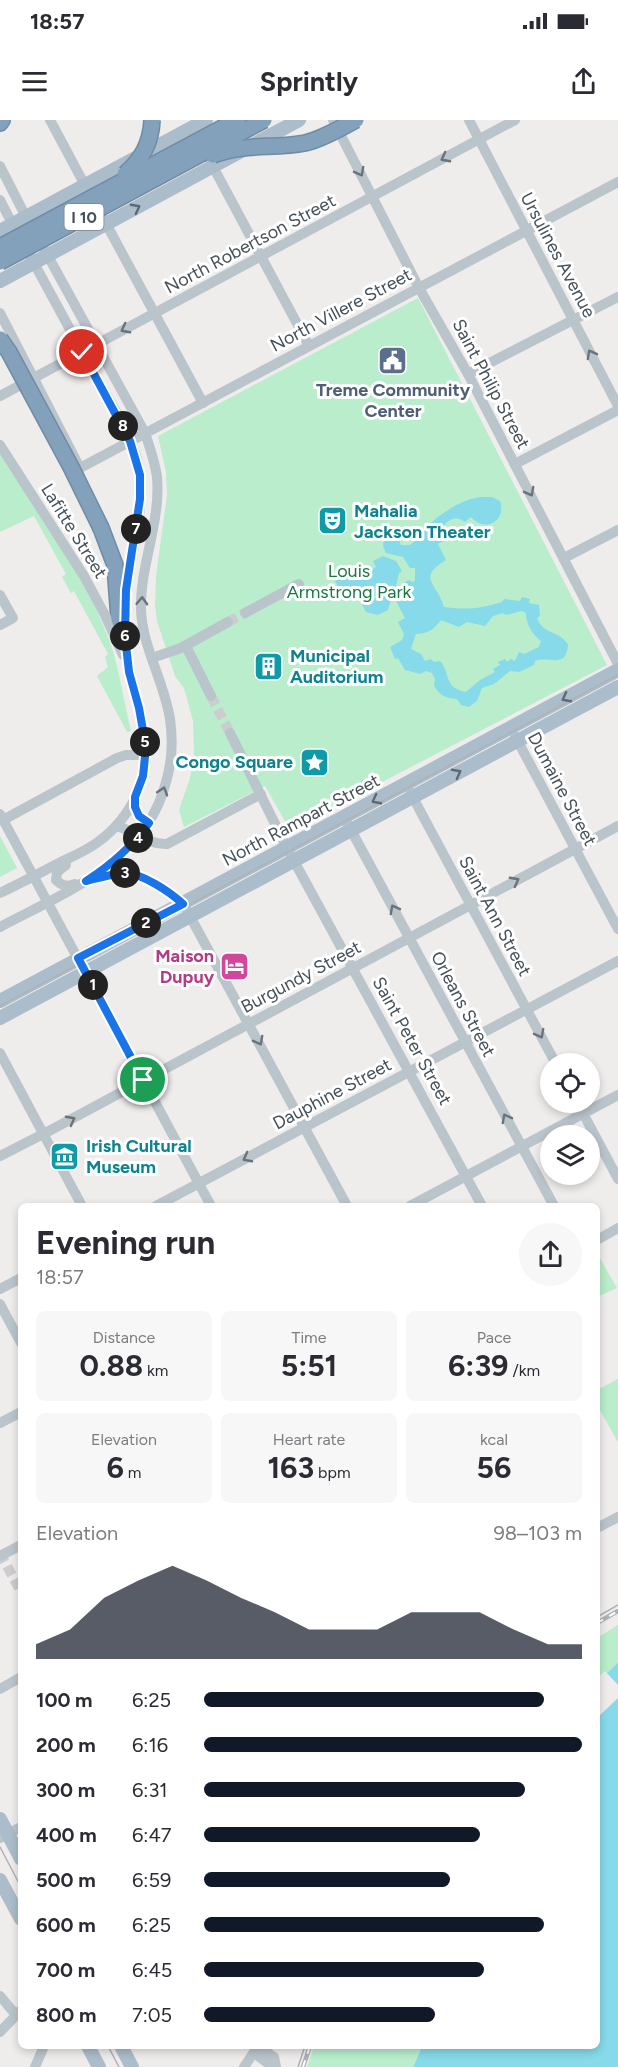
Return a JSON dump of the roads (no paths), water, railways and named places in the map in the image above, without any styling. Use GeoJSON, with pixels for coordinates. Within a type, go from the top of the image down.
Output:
{"type":"FeatureCollection","features":[{"type":"Feature","properties":{"kind":"highway"},"geometry":{"type":"LineString","coordinates":[[90,190],[122,177],[141,158],[149,142],[152,120]]}},
{"type":"Feature","properties":{"kind":"highway","name":"I 10"},"geometry":{"type":"LineString","coordinates":[[0,247],[90,190],[237,120]]}},
{"type":"Feature","properties":{"kind":"highway","name":"I 10"},"geometry":{"type":"LineString","coordinates":[[0,262],[264,120]]}},
{"type":"Feature","properties":{"kind":"highway"},"geometry":{"type":"LineString","coordinates":[[168,172],[238,147],[284,145],[310,141],[356,120]]}},
{"type":"Feature","properties":{"kind":"highway"},"geometry":{"type":"LineString","coordinates":[[0,339],[72,468],[101,528],[115,565],[119,619],[125,636]]}},
{"type":"Feature","properties":{"kind":"main road"},"geometry":{"type":"LineString","coordinates":[[6,227],[90,190],[190,124],[206,120]]}},
{"type":"Feature","properties":{"kind":"main road"},"geometry":{"type":"LineString","coordinates":[[0,281],[299,120]]}},
{"type":"Feature","properties":{"kind":"main road","name":"North Rampart Street"},"geometry":{"type":"LineString","coordinates":[[0,1017],[85,972],[287,848],[618,670]]}},
{"type":"Feature","properties":{"kind":"main road","name":"North Rampart Street"},"geometry":{"type":"LineString","coordinates":[[0,1001],[78,958],[294,860],[618,687]]}},
{"type":"Feature","properties":{"kind":"main road"},"geometry":{"type":"LineString","coordinates":[[0,1820],[4,1836],[18,1855]]}},
{"type":"Feature","properties":{"kind":"main road"},"geometry":{"type":"LineString","coordinates":[[0,1880],[18,1910]]}},
{"type":"Feature","properties":{"kind":"main road"},"geometry":{"type":"LineString","coordinates":[[90,2049],[99,2067]]}},
{"type":"Feature","properties":{"kind":"main road"},"geometry":{"type":"LineString","coordinates":[[122,2049],[127,2065]]}},
{"type":"Feature","properties":{"kind":"street"},"geometry":{"type":"LineString","coordinates":[[50,120],[90,190],[202,403]]}},
{"type":"Feature","properties":{"kind":"street","name":"Saint Philip Street"},"geometry":{"type":"LineString","coordinates":[[333,120],[618,664]]}},
{"type":"Feature","properties":{"kind":"street","name":"Ursulines Avenue"},"geometry":{"type":"LineString","coordinates":[[469,120],[618,408]]}},
{"type":"Feature","properties":{"kind":"street","name":"North Robertson Street"},"geometry":{"type":"LineString","coordinates":[[0,396],[515,120]]}},
{"type":"Feature","properties":{"kind":"street"},"geometry":{"type":"LineString","coordinates":[[190,124],[309,346]]}},
{"type":"Feature","properties":{"kind":"street"},"geometry":{"type":"LineString","coordinates":[[0,166],[145,433],[154,461],[157,478],[154,520],[141,609],[146,637],[168,707],[171,732],[171,750],[164,790],[149,823],[140,836],[120,856],[86,881],[0,927]]}},
{"type":"Feature","properties":{"kind":"street","name":"North Villere Street"},"geometry":{"type":"LineString","coordinates":[[33,378],[80,468],[618,182]]}},
{"type":"Feature","properties":{"kind":"street"},"geometry":{"type":"LineString","coordinates":[[0,200],[6,227],[34,263],[130,441],[140,475],[138,518],[126,590],[125,636],[129,672],[145,736],[146,755],[143,776],[135,797],[116,826],[99,841],[0,893]]}},
{"type":"Feature","properties":{"kind":"street"},"geometry":{"type":"LineString","coordinates":[[468,374],[618,297]]}},
{"type":"Feature","properties":{"kind":"street"},"geometry":{"type":"LineString","coordinates":[[0,313],[33,378]]}},
{"type":"Feature","properties":{"kind":"street"},"geometry":{"type":"LineString","coordinates":[[515,464],[618,408]]}},
{"type":"Feature","properties":{"kind":"street","name":"Lafitte Street"},"geometry":{"type":"LineString","coordinates":[[0,445],[92,589],[119,643],[129,672]]}},
{"type":"Feature","properties":{"kind":"street"},"geometry":{"type":"LineString","coordinates":[[138,518],[154,520]]}},
{"type":"Feature","properties":{"kind":"street"},"geometry":{"type":"LineString","coordinates":[[564,558],[618,530]]}},
{"type":"Feature","properties":{"kind":"street"},"geometry":{"type":"LineString","coordinates":[[245,613],[299,584]]}},
{"type":"Feature","properties":{"kind":"street"},"geometry":{"type":"LineString","coordinates":[[0,595],[13,618],[0,625]]}},
{"type":"Feature","properties":{"kind":"street"},"geometry":{"type":"LineString","coordinates":[[152,658],[186,645],[228,622]]}},
{"type":"Feature","properties":{"kind":"street"},"geometry":{"type":"LineString","coordinates":[[186,645],[211,696]]}},
{"type":"Feature","properties":{"kind":"street","name":"Dumaine Street"},"geometry":{"type":"LineString","coordinates":[[511,728],[618,929]]}},
{"type":"Feature","properties":{"kind":"street","name":"Saint Peter Street"},"geometry":{"type":"LineString","coordinates":[[230,733],[287,848],[480,1203]]}},
{"type":"Feature","properties":{"kind":"street"},"geometry":{"type":"LineString","coordinates":[[146,755],[126,755],[117,758],[1,817],[209,1203]]}},
{"type":"Feature","properties":{"kind":"street","name":"Saint Ann Street"},"geometry":{"type":"LineString","coordinates":[[406,784],[550,1053]]}},
{"type":"Feature","properties":{"kind":"street"},"geometry":{"type":"LineString","coordinates":[[116,826],[126,828],[159,844],[167,844],[261,794]]}},
{"type":"Feature","properties":{"kind":"street"},"geometry":{"type":"LineString","coordinates":[[135,797],[136,813],[149,823]]}},
{"type":"Feature","properties":{"kind":"street","name":"Orleans Street"},"geometry":{"type":"LineString","coordinates":[[344,817],[552,1203]]}},
{"type":"Feature","properties":{"kind":"street","name":"Burgundy Street"},"geometry":{"type":"LineString","coordinates":[[0,1156],[618,826]]}},
{"type":"Feature","properties":{"kind":"street"},"geometry":{"type":"LineString","coordinates":[[99,841],[81,858],[60,868],[56,876],[59,883],[68,886],[124,873],[131,874],[166,890],[187,910],[345,1203]]}},
{"type":"Feature","properties":{"kind":"street"},"geometry":{"type":"LineString","coordinates":[[22,883],[41,891]]}},
{"type":"Feature","properties":{"kind":"street","name":"Dauphine Street"},"geometry":{"type":"LineString","coordinates":[[162,1203],[618,961]]}},
{"type":"Feature","properties":{"kind":"street"},"geometry":{"type":"LineString","coordinates":[[0,1053],[80,1203]]}},
{"type":"Feature","properties":{"kind":"street"},"geometry":{"type":"LineString","coordinates":[[416,1203],[618,1095]]}},
{"type":"Feature","properties":{"kind":"street"},"geometry":{"type":"LineString","coordinates":[[583,1114],[618,1179]]}},
{"type":"Feature","properties":{"kind":"street"},"geometry":{"type":"LineString","coordinates":[[600,1237],[618,1228]]}},
{"type":"Feature","properties":{"kind":"street"},"geometry":{"type":"LineString","coordinates":[[0,1289],[18,1280]]}},
{"type":"Feature","properties":{"kind":"street"},"geometry":{"type":"LineString","coordinates":[[0,1304],[18,1337]]}},
{"type":"Feature","properties":{"kind":"street"},"geometry":{"type":"LineString","coordinates":[[0,1423],[18,1414]]}},
{"type":"Feature","properties":{"kind":"street"},"geometry":{"type":"LineString","coordinates":[[600,1526],[618,1517]]}},
{"type":"Feature","properties":{"kind":"street"},"geometry":{"type":"LineString","coordinates":[[0,1556],[18,1547]]}},
{"type":"Feature","properties":{"kind":"street"},"geometry":{"type":"LineString","coordinates":[[0,1689],[18,1679]]}},
{"type":"Feature","properties":{"kind":"street"},"geometry":{"type":"LineString","coordinates":[[4,1836],[18,1829]]}},
{"type":"Feature","properties":{"kind":"street"},"geometry":{"type":"LineString","coordinates":[[0,1996],[18,2013],[0,2032]]}},
{"type":"Feature","properties":{"kind":"street"},"geometry":{"type":"LineString","coordinates":[[35,2067],[43,2049]]}},
{"type":"Feature","properties":{"kind":"street"},"geometry":{"type":"LineString","coordinates":[[253,2054],[263,2067]]}},
{"type":"Feature","properties":{"kind":"street"},"geometry":{"type":"LineString","coordinates":[[253,2054],[274,2057],[274,2067]]}},
{"type":"Feature","properties":{"kind":"water"},"geometry":{"type":"Polygon","coordinates":[[[492,497],[500,501],[500,514],[498,519],[488,524],[477,522],[471,517],[465,522],[453,519],[444,526],[447,539],[438,544],[446,560],[437,566],[430,576],[444,607],[473,608],[502,602],[504,599],[520,601],[522,597],[530,599],[529,603],[539,605],[540,616],[537,618],[540,624],[565,640],[568,645],[567,653],[560,659],[535,661],[534,665],[519,672],[510,671],[494,684],[482,688],[477,701],[469,707],[461,705],[457,699],[441,694],[434,685],[435,679],[432,673],[426,671],[420,674],[405,670],[398,658],[395,659],[390,647],[402,640],[404,634],[398,622],[405,618],[396,601],[397,598],[392,597],[388,610],[378,615],[366,612],[357,595],[345,600],[335,581],[345,575],[349,581],[360,576],[376,567],[373,561],[383,556],[396,561],[402,571],[399,573],[396,586],[400,587],[409,580],[415,581],[415,568],[410,568],[403,557],[386,553],[383,546],[384,540],[398,537],[401,545],[410,545],[418,538],[416,534],[430,527],[429,525],[440,515],[474,498],[492,497]],[[522,611],[493,616],[485,626],[467,622],[459,627],[441,620],[430,631],[416,634],[411,649],[421,654],[425,661],[431,659],[434,662],[440,661],[451,684],[466,692],[480,680],[495,672],[493,669],[500,665],[498,662],[505,659],[507,662],[511,659],[515,661],[519,652],[524,654],[539,647],[541,641],[530,629],[526,613],[522,611]]]}},
{"type":"Feature","properties":{"kind":"water"},"geometry":{"type":"Polygon","coordinates":[[[618,1663],[618,2067],[413,2067],[421,2049],[600,2049],[600,1679],[618,1663]]]}},
{"type":"Feature","properties":{"kind":"tunnel"},"geometry":{"type":"LineString","coordinates":[[228,622],[245,613]]}},
{"type":"Feature","properties":{"kind":"tunnel"},"geometry":{"type":"LineString","coordinates":[[211,696],[230,733]]}},
{"type":"Feature","properties":{"kind":"tunnel"},"geometry":{"type":"LineString","coordinates":[[0,1553],[18,1586]]}},
{"type":"Feature","properties":{"kind":"tram line"},"geometry":{"type":"LineString","coordinates":[[0,1006],[618,675]]}},
{"type":"Feature","properties":{"kind":"tram line"},"geometry":{"type":"LineString","coordinates":[[600,1615],[618,1605]]}},
{"type":"Feature","properties":{"kind":"tram line"},"geometry":{"type":"LineString","coordinates":[[0,1847],[18,1881]]}},
{"type":"Feature","properties":{"kind":"tram line"},"geometry":{"type":"LineString","coordinates":[[110,2049],[119,2067]]}},
{"type":"Feature","properties":{"kind":"tram line"},"geometry":{"type":"LineString","coordinates":[[298,2067],[304,2049]]}},
{"type":"Feature","properties":{"kind":"railway"},"geometry":{"type":"LineString","coordinates":[[600,1621],[618,1611]]}},
{"type":"Feature","properties":{"kind":"railway"},"geometry":{"type":"LineString","coordinates":[[303,2067],[309,2049]]}},
{"type":"Feature","properties":{"kind":"place","name":"Treme Community Center"},"geometry":{"type":"Point","coordinates":[393,361]}},
{"type":"Feature","properties":{"kind":"place","name":"Mahalia Jackson Theater"},"geometry":{"type":"Point","coordinates":[333,521]}},
{"type":"Feature","properties":{"kind":"place","name":"Municipal Auditorium"},"geometry":{"type":"Point","coordinates":[269,666]}},
{"type":"Feature","properties":{"kind":"place","name":"Congo Square"},"geometry":{"type":"Point","coordinates":[314,762]}},
{"type":"Feature","properties":{"kind":"place","name":"Maison Dupuy"},"geometry":{"type":"Point","coordinates":[235,966]}},
{"type":"Feature","properties":{"kind":"place","name":"Irish Cultural Museum"},"geometry":{"type":"Point","coordinates":[65,1156]}},
{"type":"Feature","properties":{"kind":"park label","name":"Louis Armstrong Park"},"geometry":{"type":"Point","coordinates":[349,581]}}]}
